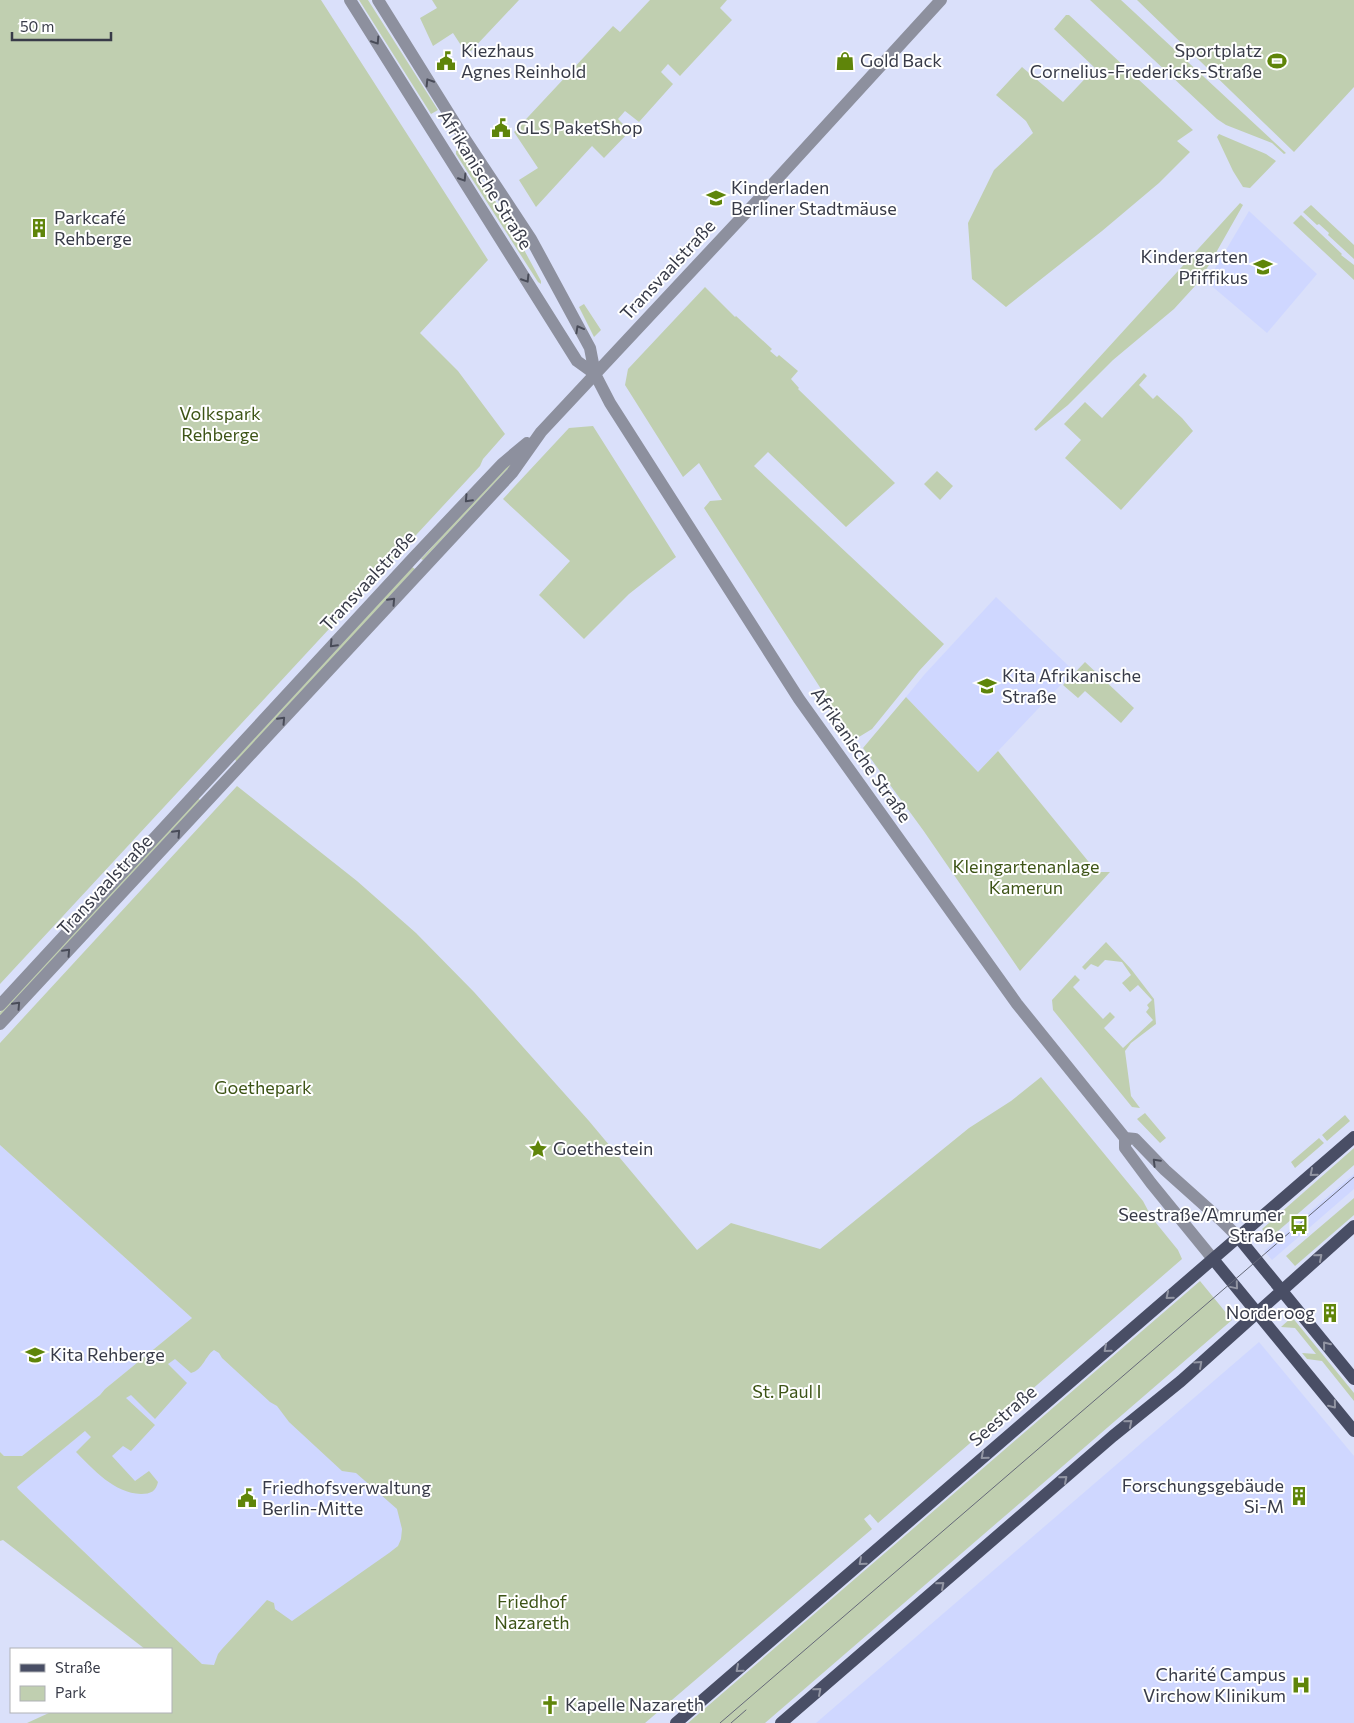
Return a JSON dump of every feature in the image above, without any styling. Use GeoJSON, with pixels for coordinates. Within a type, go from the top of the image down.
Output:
{"type":"FeatureCollection","features":[{"type":"Feature","properties":{"kind":"main road","name":"Seestraße"},"geometry":{"type":"LineString","coordinates":[[676,1723],[1354,1137]]}},
{"type":"Feature","properties":{"kind":"main road"},"geometry":{"type":"LineString","coordinates":[[781,1723],[1113,1436],[1181,1380],[1354,1226]]}},
{"type":"Feature","properties":{"kind":"main road"},"geometry":{"type":"LineString","coordinates":[[1238,1238],[1354,1379]]}},
{"type":"Feature","properties":{"kind":"main road"},"geometry":{"type":"LineString","coordinates":[[1213,1259],[1354,1431]]}},
{"type":"Feature","properties":{"kind":"street","name":"Afrikanische Straße"},"geometry":{"type":"LineString","coordinates":[[350,0],[577,361],[595,374]]}},
{"type":"Feature","properties":{"kind":"street","name":"Afrikanische Straße"},"geometry":{"type":"LineString","coordinates":[[378,0],[459,130],[531,239],[590,348],[595,374],[610,403],[799,699],[1017,1004],[1125,1138],[1125,1148],[1165,1201],[1213,1259]]}},
{"type":"Feature","properties":{"kind":"street","name":"Transvaalstraße"},"geometry":{"type":"LineString","coordinates":[[0,1005],[414,557],[502,464],[541,432],[758,201],[941,0]]}},
{"type":"Feature","properties":{"kind":"street"},"geometry":{"type":"LineString","coordinates":[[441,142],[459,130]]}},
{"type":"Feature","properties":{"kind":"street","name":"Transvaalstraße"},"geometry":{"type":"LineString","coordinates":[[0,1024],[512,473],[541,432]]}},
{"type":"Feature","properties":{"kind":"street"},"geometry":{"type":"LineString","coordinates":[[414,557],[424,567]]}},
{"type":"Feature","properties":{"kind":"street"},"geometry":{"type":"LineString","coordinates":[[226,760],[236,770]]}},
{"type":"Feature","properties":{"kind":"street","name":"Afrikanische Straße"},"geometry":{"type":"LineString","coordinates":[[1125,1138],[1135,1140],[1238,1238]]}},
{"type":"Feature","properties":{"kind":"street"},"geometry":{"type":"LineString","coordinates":[[1165,1201],[1182,1186]]}},
{"type":"Feature","properties":{"kind":"shaded area","name":"Kindergarten Pfiffikus"},"geometry":{"type":"Polygon","coordinates":[[[1249,211],[1317,274],[1267,333],[1207,282],[1249,211]]]}},
{"type":"Feature","properties":{"kind":"shaded area","name":"Kita Afrikanische Straße"},"geometry":{"type":"Polygon","coordinates":[[[996,597],[1074,671],[978,772],[906,697],[996,597]]]}},
{"type":"Feature","properties":{"kind":"shaded area"},"geometry":{"type":"Polygon","coordinates":[[[0,1145],[192,1318],[100,1395],[22,1456],[4,1456],[0,1452],[0,1145]]]}},
{"type":"Feature","properties":{"kind":"shaded area"},"geometry":{"type":"Polygon","coordinates":[[[1354,1174],[1354,1189],[1272,1260],[1264,1251],[1354,1174]]]}},
{"type":"Feature","properties":{"kind":"shaded area"},"geometry":{"type":"Polygon","coordinates":[[[210,1330],[409,1515],[410,1544],[303,1616],[215,1665],[202,1664],[17,1486],[210,1330]]]}},
{"type":"Feature","properties":{"kind":"shaded area"},"geometry":{"type":"Polygon","coordinates":[[[1259,1342],[1354,1456],[1354,1723],[816,1723],[1259,1342]]]}},
{"type":"Feature","properties":{"kind":"green space","name":"Volkspark Rehberge"},"geometry":{"type":"Polygon","coordinates":[[[0,0],[321,0],[488,260],[420,333],[458,371],[505,434],[483,459],[480,466],[0,984],[0,0]]]}},
{"type":"Feature","properties":{"kind":"green space"},"geometry":{"type":"Polygon","coordinates":[[[359,0],[368,0],[438,110],[431,114],[359,0]]]}},
{"type":"Feature","properties":{"kind":"green space"},"geometry":{"type":"Polygon","coordinates":[[[432,0],[519,0],[471,51],[464,50],[453,33],[433,46],[420,18],[437,8],[432,0]]]}},
{"type":"Feature","properties":{"kind":"green space"},"geometry":{"type":"Polygon","coordinates":[[[650,0],[727,0],[720,8],[732,20],[680,76],[668,64],[661,72],[673,84],[639,122],[625,111],[618,119],[630,131],[604,158],[592,146],[536,207],[519,180],[538,168],[514,132],[613,26],[620,32],[650,0]]]}},
{"type":"Feature","properties":{"kind":"green space"},"geometry":{"type":"Polygon","coordinates":[[[1090,0],[1121,0],[1286,153],[1284,154],[1272,143],[1226,125],[1217,119],[1090,0]]]}},
{"type":"Feature","properties":{"kind":"green space","name":"Sportplatz Cornelius-Fredericks-Straße"},"geometry":{"type":"Polygon","coordinates":[[[1137,0],[1354,0],[1354,87],[1294,152],[1137,0]]]}},
{"type":"Feature","properties":{"kind":"green space"},"geometry":{"type":"Polygon","coordinates":[[[1066,15],[1069,15],[1193,130],[1177,141],[1190,152],[1159,183],[1006,307],[972,279],[968,223],[994,170],[1033,133],[1026,121],[996,95],[1022,67],[1063,102],[1095,68],[1054,29],[1066,15]]]}},
{"type":"Feature","properties":{"kind":"green space"},"geometry":{"type":"Polygon","coordinates":[[[1219,134],[1266,154],[1276,161],[1250,188],[1243,187],[1217,137],[1219,134]]]}},
{"type":"Feature","properties":{"kind":"green space"},"geometry":{"type":"Polygon","coordinates":[[[460,148],[511,226],[541,284],[456,154],[456,151],[460,148]]]}},
{"type":"Feature","properties":{"kind":"green space"},"geometry":{"type":"Polygon","coordinates":[[[1240,203],[1243,205],[1195,286],[1174,309],[1113,360],[1068,405],[1036,431],[1034,429],[1240,203]]]}},
{"type":"Feature","properties":{"kind":"green space"},"geometry":{"type":"Polygon","coordinates":[[[1311,205],[1354,245],[1354,259],[1328,235],[1329,233],[1303,212],[1311,205]]]}},
{"type":"Feature","properties":{"kind":"green space"},"geometry":{"type":"Polygon","coordinates":[[[1301,215],[1341,255],[1354,265],[1354,280],[1293,223],[1301,215]]]}},
{"type":"Feature","properties":{"kind":"green space"},"geometry":{"type":"Polygon","coordinates":[[[705,287],[735,317],[772,349],[770,351],[777,357],[779,355],[798,371],[791,379],[798,389],[895,483],[846,527],[768,452],[754,466],[944,644],[919,671],[872,729],[854,740],[704,508],[710,501],[722,500],[699,463],[683,477],[625,385],[628,369],[705,287]]]}},
{"type":"Feature","properties":{"kind":"green space"},"geometry":{"type":"Polygon","coordinates":[[[584,304],[601,330],[594,337],[579,307],[584,304]]]}},
{"type":"Feature","properties":{"kind":"green space"},"geometry":{"type":"Polygon","coordinates":[[[1144,373],[1147,376],[1139,385],[1153,399],[1157,395],[1193,431],[1121,510],[1065,458],[1081,440],[1064,424],[1085,402],[1102,418],[1144,373]]]}},
{"type":"Feature","properties":{"kind":"green space"},"geometry":{"type":"Polygon","coordinates":[[[593,426],[676,557],[629,594],[584,639],[539,595],[570,561],[503,499],[569,428],[593,426]]]}},
{"type":"Feature","properties":{"kind":"green space"},"geometry":{"type":"Polygon","coordinates":[[[512,458],[515,461],[423,560],[421,559],[512,458]]]}},
{"type":"Feature","properties":{"kind":"green space"},"geometry":{"type":"Polygon","coordinates":[[[937,471],[953,486],[940,500],[924,484],[937,471]]]}},
{"type":"Feature","properties":{"kind":"green space"},"geometry":{"type":"Polygon","coordinates":[[[412,567],[415,569],[237,762],[235,759],[412,567]]]}},
{"type":"Feature","properties":{"kind":"green space"},"geometry":{"type":"Polygon","coordinates":[[[1085,662],[1134,708],[1121,723],[1085,691],[1078,698],[1063,685],[1085,662]]]}},
{"type":"Feature","properties":{"kind":"green space","name":"Kleingartenanlage Kamerun"},"geometry":{"type":"Polygon","coordinates":[[[906,697],[978,772],[998,751],[1097,872],[1110,872],[1020,971],[923,830],[863,748],[906,697]]]}},
{"type":"Feature","properties":{"kind":"green space"},"geometry":{"type":"Polygon","coordinates":[[[237,786],[357,881],[416,933],[474,992],[589,1121],[697,1250],[731,1223],[820,1249],[969,1128],[1011,1101],[1041,1077],[1143,1201],[1152,1218],[1178,1250],[1182,1259],[878,1523],[870,1514],[864,1519],[872,1529],[645,1723],[27,1723],[49,1713],[172,1713],[172,1648],[144,1648],[3,1540],[0,1541],[0,1452],[4,1456],[22,1456],[100,1395],[192,1318],[0,1145],[0,1043],[237,786]],[[214,1350],[198,1369],[191,1373],[175,1359],[168,1364],[187,1383],[155,1419],[131,1395],[126,1398],[155,1425],[131,1451],[123,1446],[112,1456],[135,1481],[149,1471],[158,1482],[156,1488],[150,1493],[131,1493],[122,1490],[97,1473],[76,1452],[91,1437],[85,1431],[17,1487],[202,1664],[214,1665],[222,1649],[267,1600],[274,1603],[275,1609],[292,1621],[398,1546],[402,1529],[397,1509],[356,1473],[342,1471],[289,1422],[277,1406],[270,1402],[214,1350]]]}},
{"type":"Feature","properties":{"kind":"green space"},"geometry":{"type":"Polygon","coordinates":[[[198,798],[201,801],[0,1018],[0,1012],[198,798]]]}},
{"type":"Feature","properties":{"kind":"green space"},"geometry":{"type":"Polygon","coordinates":[[[1106,942],[1131,969],[1154,999],[1156,1024],[1131,1043],[1125,1051],[1131,1096],[1140,1108],[1132,1107],[1053,1010],[1052,1000],[1075,975],[1080,980],[1073,987],[1103,1019],[1110,1012],[1115,1017],[1104,1028],[1123,1048],[1153,1020],[1146,1012],[1149,1008],[1147,1005],[1152,1000],[1138,985],[1130,992],[1122,983],[1131,975],[1122,962],[1105,960],[1098,967],[1091,964],[1085,970],[1082,967],[1106,942]]]}},
{"type":"Feature","properties":{"kind":"green space"},"geometry":{"type":"Polygon","coordinates":[[[1145,1113],[1166,1138],[1160,1143],[1137,1119],[1145,1113]]]}},
{"type":"Feature","properties":{"kind":"green space"},"geometry":{"type":"Polygon","coordinates":[[[1345,1115],[1350,1121],[1327,1141],[1322,1135],[1345,1115]]]}},
{"type":"Feature","properties":{"kind":"green space"},"geometry":{"type":"Polygon","coordinates":[[[1319,1138],[1324,1143],[1295,1168],[1291,1162],[1319,1138]]]}},
{"type":"Feature","properties":{"kind":"green space"},"geometry":{"type":"Polygon","coordinates":[[[1354,1148],[1354,1165],[1270,1238],[1262,1229],[1354,1148]]]}},
{"type":"Feature","properties":{"kind":"green space"},"geometry":{"type":"Polygon","coordinates":[[[1354,1198],[1354,1215],[1295,1266],[1286,1256],[1354,1198]]]}},
{"type":"Feature","properties":{"kind":"green space"},"geometry":{"type":"Polygon","coordinates":[[[1200,1281],[1232,1320],[765,1723],[688,1723],[1200,1281]]]}},
{"type":"Feature","properties":{"kind":"green space"},"geometry":{"type":"Polygon","coordinates":[[[1292,1317],[1354,1393],[1354,1401],[1322,1361],[1307,1359],[1302,1353],[1316,1354],[1295,1328],[1281,1327],[1292,1317]]]}},
{"type":"Feature","properties":{"kind":"tram line"},"geometry":{"type":"LineString","coordinates":[[720,1723],[1354,1177]]}},
{"type":"Feature","properties":{"kind":"tram line"},"geometry":{"type":"LineString","coordinates":[[731,1723],[746,1710]]}},
{"type":"Feature","properties":{"kind":"place","name":"Kiezhaus Agnes Reinhold"},"geometry":{"type":"Point","coordinates":[446,61]}},
{"type":"Feature","properties":{"kind":"place","name":"Gold Back"},"geometry":{"type":"Point","coordinates":[845,61]}},
{"type":"Feature","properties":{"kind":"place","name":"Sportplatz Cornelius-Fredericks-Straße"},"geometry":{"type":"Point","coordinates":[1277,61]}},
{"type":"Feature","properties":{"kind":"place","name":"GLS PaketShop"},"geometry":{"type":"Point","coordinates":[501,128]}},
{"type":"Feature","properties":{"kind":"place","name":"Kinderladen Berliner Stadtmäuse"},"geometry":{"type":"Point","coordinates":[716,198]}},
{"type":"Feature","properties":{"kind":"place","name":"Parkcafé Rehberge"},"geometry":{"type":"Point","coordinates":[39,228]}},
{"type":"Feature","properties":{"kind":"place","name":"Kindergarten Pfiffikus"},"geometry":{"type":"Point","coordinates":[1263,267]}},
{"type":"Feature","properties":{"kind":"place","name":"Kita Afrikanische Straße"},"geometry":{"type":"Point","coordinates":[987,686]}},
{"type":"Feature","properties":{"kind":"place","name":"Goethestein"},"geometry":{"type":"Point","coordinates":[538,1149]}},
{"type":"Feature","properties":{"kind":"place","name":"Seestraße/Amrumer Straße"},"geometry":{"type":"Point","coordinates":[1299,1225]}},
{"type":"Feature","properties":{"kind":"place","name":"Norderoog"},"geometry":{"type":"Point","coordinates":[1330,1313]}},
{"type":"Feature","properties":{"kind":"place","name":"Kita Rehberge"},"geometry":{"type":"Point","coordinates":[35,1355]}},
{"type":"Feature","properties":{"kind":"place","name":"Forschungsgebäude Si-M"},"geometry":{"type":"Point","coordinates":[1299,1496]}},
{"type":"Feature","properties":{"kind":"place","name":"Friedhofsverwaltung Berlin-Mitte"},"geometry":{"type":"Point","coordinates":[247,1498]}},
{"type":"Feature","properties":{"kind":"place","name":"Charité Campus Virchow Klinikum"},"geometry":{"type":"Point","coordinates":[1301,1685]}},
{"type":"Feature","properties":{"kind":"place","name":"Kapelle Nazareth"},"geometry":{"type":"Point","coordinates":[550,1705]}},
{"type":"Feature","properties":{"kind":"park label","name":"Goethepark"},"geometry":{"type":"Point","coordinates":[263,1088]}},
{"type":"Feature","properties":{"kind":"park label","name":"St. Paul I"},"geometry":{"type":"Point","coordinates":[787,1392]}},
{"type":"Feature","properties":{"kind":"park label","name":"Friedhof Nazareth"},"geometry":{"type":"Point","coordinates":[532,1612]}}]}
